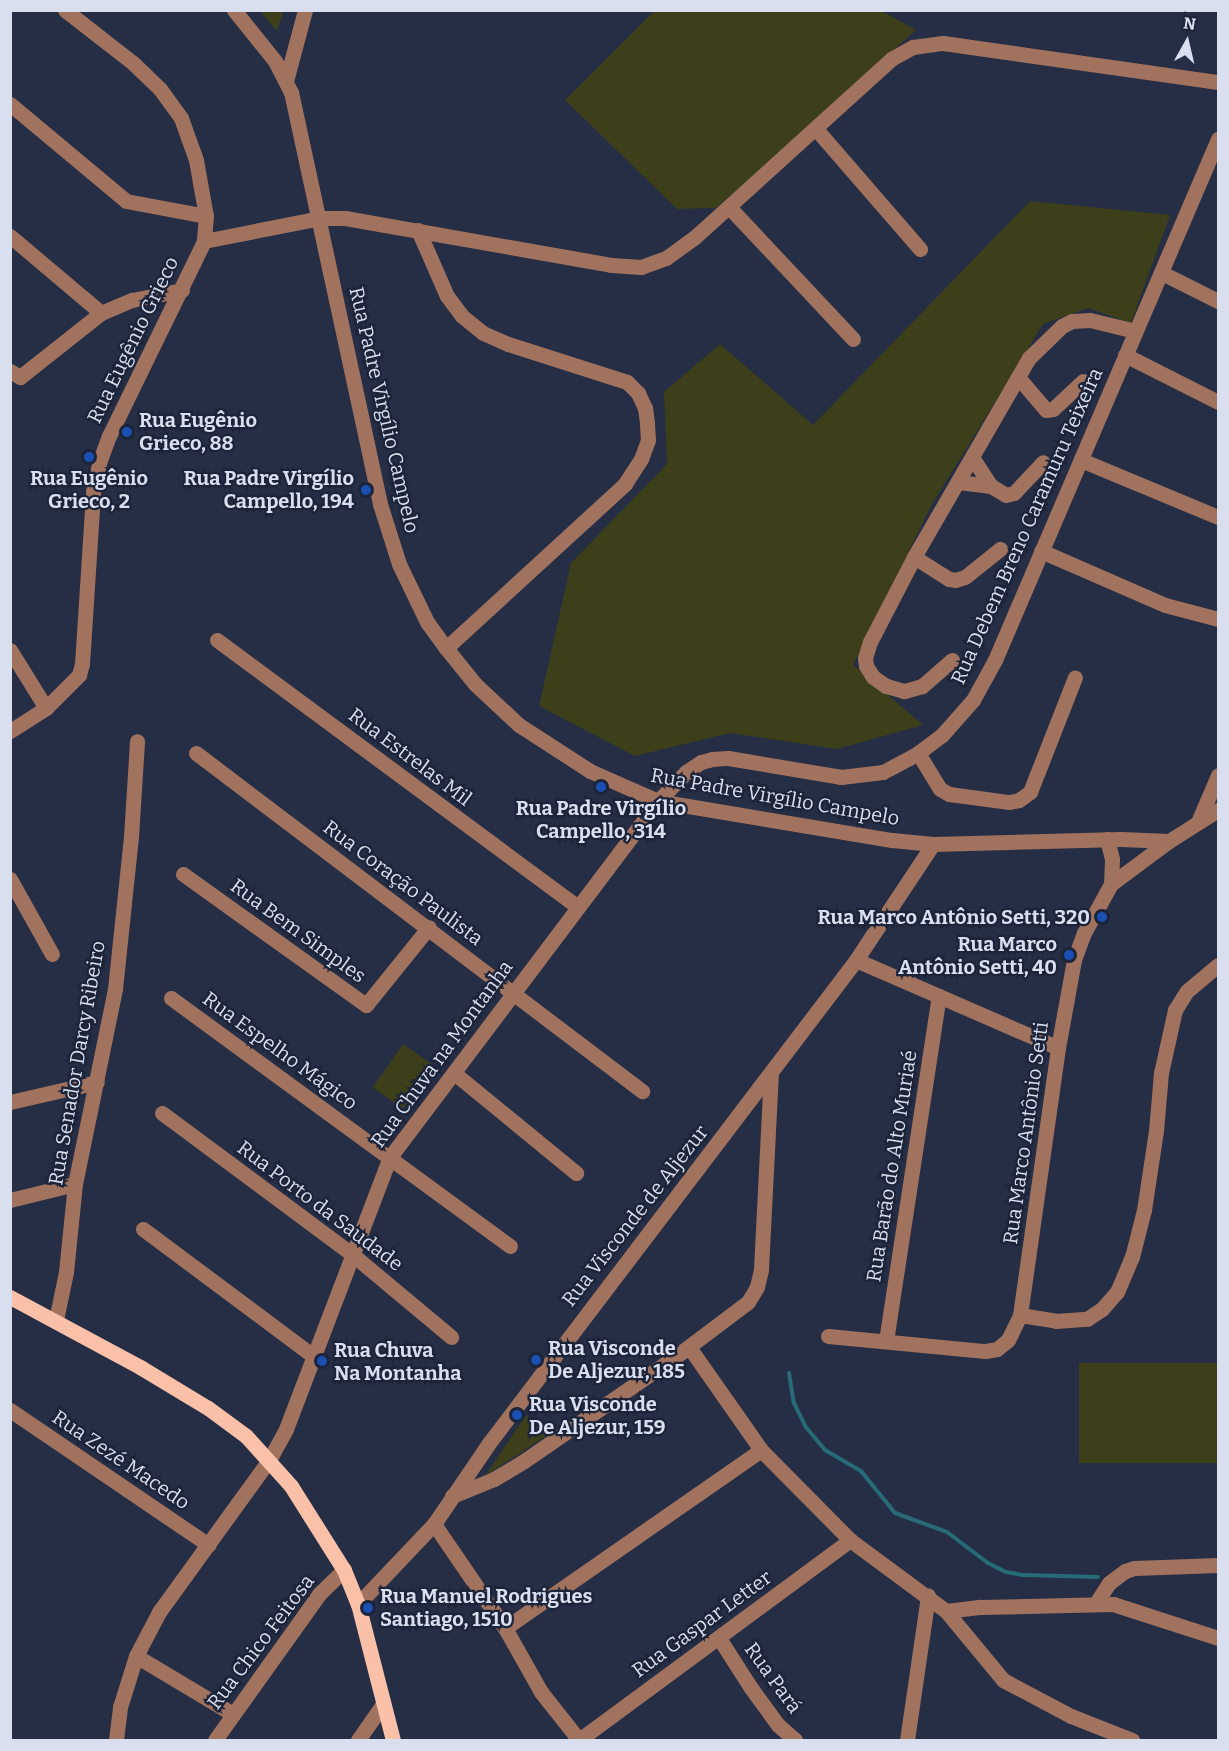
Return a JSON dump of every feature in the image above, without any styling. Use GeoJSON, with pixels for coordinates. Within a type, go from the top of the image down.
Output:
{"type":"FeatureCollection","features":[{"type":"Feature","properties":{"kind":"main road"},"geometry":{"type":"LineString","coordinates":[[10,1297],[56,1320],[208,1408],[246,1436],[269,1460],[291,1486],[344,1570],[358,1604],[393,1740]]}},
{"type":"Feature","properties":{"kind":"street","name":"Rua Eugênio Grieco"},"geometry":{"type":"LineString","coordinates":[[46,708],[76,681],[82,664],[93,492],[99,463],[109,436],[204,241],[206,216],[196,160],[181,118],[160,89],[133,63],[65,10]]}},
{"type":"Feature","properties":{"kind":"street","name":"Rua Padre Virgílio Campelo"},"geometry":{"type":"LineString","coordinates":[[234,10],[275,61],[286,81],[297,114],[387,528],[399,564],[427,622],[446,648],[475,684],[519,725],[590,771],[658,801],[892,840],[933,844],[1107,839],[1169,841]]}},
{"type":"Feature","properties":{"kind":"street"},"geometry":{"type":"LineString","coordinates":[[286,81],[305,10]]}},
{"type":"Feature","properties":{"kind":"street"},"geometry":{"type":"LineString","coordinates":[[204,241],[320,218],[345,218],[611,265],[641,267],[666,258],[729,207],[891,59],[913,47],[944,43],[1218,82]]}},
{"type":"Feature","properties":{"kind":"street"},"geometry":{"type":"LineString","coordinates":[[10,104],[126,201],[141,206],[206,216]]}},
{"type":"Feature","properties":{"kind":"street"},"geometry":{"type":"LineString","coordinates":[[816,129],[920,249]]}},
{"type":"Feature","properties":{"kind":"street","name":"Rua Debem Breno Caramuru Teixeira"},"geometry":{"type":"LineString","coordinates":[[658,801],[686,772],[701,762],[712,759],[728,758],[841,777],[883,772],[918,753],[942,735],[973,700],[994,660],[1135,331],[1213,173],[1218,139]]}},
{"type":"Feature","properties":{"kind":"street"},"geometry":{"type":"LineString","coordinates":[[729,207],[853,339]]}},
{"type":"Feature","properties":{"kind":"street"},"geometry":{"type":"LineString","coordinates":[[418,230],[447,296],[462,316],[476,327],[508,344],[627,382],[638,393],[645,408],[647,423],[648,440],[641,459],[625,484],[460,638],[446,648]]}},
{"type":"Feature","properties":{"kind":"street"},"geometry":{"type":"LineString","coordinates":[[10,236],[101,313]]}},
{"type":"Feature","properties":{"kind":"street"},"geometry":{"type":"LineString","coordinates":[[1162,273],[1218,301]]}},
{"type":"Feature","properties":{"kind":"street","name":"Rua Eugênio Grieco"},"geometry":{"type":"LineString","coordinates":[[15,374],[101,313],[132,300],[182,290]]}},
{"type":"Feature","properties":{"kind":"street"},"geometry":{"type":"LineString","coordinates":[[952,660],[922,686],[904,691],[886,686],[873,677],[866,666],[865,658],[870,642],[914,557],[1029,358],[1062,326],[1072,321],[1090,320],[1135,331]]}},
{"type":"Feature","properties":{"kind":"street"},"geometry":{"type":"LineString","coordinates":[[1125,355],[1218,402]]}},
{"type":"Feature","properties":{"kind":"street"},"geometry":{"type":"LineString","coordinates":[[1018,376],[1046,410],[1053,409],[1083,381]]}},
{"type":"Feature","properties":{"kind":"street"},"geometry":{"type":"LineString","coordinates":[[972,458],[991,486],[1001,494],[1014,493],[1043,462]]}},
{"type":"Feature","properties":{"kind":"street"},"geometry":{"type":"LineString","coordinates":[[1081,460],[1218,517]]}},
{"type":"Feature","properties":{"kind":"street"},"geometry":{"type":"LineString","coordinates":[[958,482],[991,486]]}},
{"type":"Feature","properties":{"kind":"street"},"geometry":{"type":"LineString","coordinates":[[914,557],[949,579],[955,580],[965,577],[1000,549]]}},
{"type":"Feature","properties":{"kind":"street"},"geometry":{"type":"LineString","coordinates":[[1041,551],[1166,605],[1218,616]]}},
{"type":"Feature","properties":{"kind":"street","name":"Rua Estrelas Mil"},"geometry":{"type":"LineString","coordinates":[[217,640],[578,907]]}},
{"type":"Feature","properties":{"kind":"street"},"geometry":{"type":"LineString","coordinates":[[10,650],[46,708],[10,731]]}},
{"type":"Feature","properties":{"kind":"street"},"geometry":{"type":"LineString","coordinates":[[918,753],[940,789],[949,794],[1009,802],[1025,797],[1030,792],[1074,677]]}},
{"type":"Feature","properties":{"kind":"street","name":"Rua Senador Darcy Ribeiro"},"geometry":{"type":"LineString","coordinates":[[56,1320],[66,1272],[75,1184],[115,989],[131,837],[137,741]]}},
{"type":"Feature","properties":{"kind":"street","name":"Rua Coração Paulista"},"geometry":{"type":"LineString","coordinates":[[196,753],[429,927],[513,994],[642,1091]]}},
{"type":"Feature","properties":{"kind":"street"},"geometry":{"type":"LineString","coordinates":[[1198,822],[1218,775]]}},
{"type":"Feature","properties":{"kind":"street","name":"Rua Chuva na Montanha"},"geometry":{"type":"LineString","coordinates":[[269,1460],[286,1429],[315,1357],[390,1156],[658,801]]}},
{"type":"Feature","properties":{"kind":"street","name":"Rua Marco Antônio Setti"},"geometry":{"type":"LineString","coordinates":[[828,1335],[985,1352],[997,1349],[1008,1340],[1020,1315],[1058,1048],[1074,960],[1084,933],[1111,884],[1169,841],[1218,810]]}},
{"type":"Feature","properties":{"kind":"street"},"geometry":{"type":"LineString","coordinates":[[1107,839],[1112,859],[1111,884]]}},
{"type":"Feature","properties":{"kind":"street","name":"Rua Visconde de Aljezur"},"geometry":{"type":"LineString","coordinates":[[358,1604],[434,1524],[489,1443],[856,960],[933,844]]}},
{"type":"Feature","properties":{"kind":"street","name":"Rua Bem Simples"},"geometry":{"type":"LineString","coordinates":[[183,874],[366,1005],[429,927]]}},
{"type":"Feature","properties":{"kind":"street"},"geometry":{"type":"LineString","coordinates":[[10,879],[52,954]]}},
{"type":"Feature","properties":{"kind":"street"},"geometry":{"type":"LineString","coordinates":[[856,960],[1058,1048]]}},
{"type":"Feature","properties":{"kind":"street"},"geometry":{"type":"LineString","coordinates":[[1020,1315],[1056,1321],[1088,1319],[1102,1309],[1117,1292],[1132,1257],[1144,1210],[1156,1131],[1161,1073],[1174,1010],[1187,991],[1218,965]]}},
{"type":"Feature","properties":{"kind":"street","name":"Rua Barão do Alto Muriaé"},"geometry":{"type":"LineString","coordinates":[[886,1341],[939,996]]}},
{"type":"Feature","properties":{"kind":"street","name":"Rua Espelho Mágico"},"geometry":{"type":"LineString","coordinates":[[171,998],[510,1246]]}},
{"type":"Feature","properties":{"kind":"street"},"geometry":{"type":"LineString","coordinates":[[454,1073],[576,1173]]}},
{"type":"Feature","properties":{"kind":"street"},"geometry":{"type":"LineString","coordinates":[[452,1496],[494,1479],[524,1461],[689,1347],[734,1315],[748,1302],[757,1287],[761,1269],[771,1073]]}},
{"type":"Feature","properties":{"kind":"street"},"geometry":{"type":"LineString","coordinates":[[10,1102],[97,1082]]}},
{"type":"Feature","properties":{"kind":"street","name":"Rua Porto da Saudade"},"geometry":{"type":"LineString","coordinates":[[162,1113],[353,1255],[451,1336]]}},
{"type":"Feature","properties":{"kind":"street"},"geometry":{"type":"LineString","coordinates":[[10,1200],[75,1184]]}},
{"type":"Feature","properties":{"kind":"street"},"geometry":{"type":"LineString","coordinates":[[143,1229],[315,1357]]}},
{"type":"Feature","properties":{"kind":"street"},"geometry":{"type":"LineString","coordinates":[[689,1347],[761,1450],[850,1540],[946,1611],[1003,1680],[1071,1716],[1132,1740]]}},
{"type":"Feature","properties":{"kind":"street","name":"Rua Zezé Macedo"},"geometry":{"type":"LineString","coordinates":[[10,1410],[209,1545]]}},
{"type":"Feature","properties":{"kind":"street"},"geometry":{"type":"LineString","coordinates":[[505,1628],[761,1450]]}},
{"type":"Feature","properties":{"kind":"street"},"geometry":{"type":"LineString","coordinates":[[116,1740],[120,1707],[136,1656],[159,1612],[269,1460]]}},
{"type":"Feature","properties":{"kind":"street"},"geometry":{"type":"LineString","coordinates":[[434,1524],[505,1628],[541,1692],[579,1740]]}},
{"type":"Feature","properties":{"kind":"street","name":"Rua Gaspar Letter"},"geometry":{"type":"LineString","coordinates":[[579,1740],[850,1540]]}},
{"type":"Feature","properties":{"kind":"street"},"geometry":{"type":"LineString","coordinates":[[1096,1603],[1109,1583],[1125,1571],[1134,1568],[1218,1565]]}},
{"type":"Feature","properties":{"kind":"street","name":"Rua Chico Feitosa"},"geometry":{"type":"LineString","coordinates":[[215,1740],[319,1594],[344,1570]]}},
{"type":"Feature","properties":{"kind":"street"},"geometry":{"type":"LineString","coordinates":[[907,1740],[928,1596]]}},
{"type":"Feature","properties":{"kind":"street"},"geometry":{"type":"LineString","coordinates":[[946,1611],[1096,1603],[1137,1610],[1218,1638]]}},
{"type":"Feature","properties":{"kind":"street","name":"Rua Pará"},"geometry":{"type":"LineString","coordinates":[[719,1638],[778,1725],[795,1740]]}},
{"type":"Feature","properties":{"kind":"street"},"geometry":{"type":"LineString","coordinates":[[136,1656],[233,1714]]}},
{"type":"Feature","properties":{"kind":"street"},"geometry":{"type":"LineString","coordinates":[[358,1740],[383,1704]]}},
{"type":"Feature","properties":{"kind":"green space"},"geometry":{"type":"Polygon","coordinates":[[[260,11],[284,11],[277,30],[276,30],[260,11]]]}},
{"type":"Feature","properties":{"kind":"green space"},"geometry":{"type":"Polygon","coordinates":[[[654,11],[882,11],[916,30],[716,208],[677,209],[565,100],[654,11]]]}},
{"type":"Feature","properties":{"kind":"green space"},"geometry":{"type":"Polygon","coordinates":[[[1030,201],[1170,215],[1131,323],[1088,308],[1043,324],[931,506],[853,665],[923,725],[837,749],[730,733],[635,756],[539,706],[571,563],[667,464],[664,392],[720,344],[813,425],[1030,201]]]}},
{"type":"Feature","properties":{"kind":"green space"},"geometry":{"type":"Polygon","coordinates":[[[403,1044],[433,1065],[403,1109],[373,1087],[403,1044]]]}},
{"type":"Feature","properties":{"kind":"green space"},"geometry":{"type":"Polygon","coordinates":[[[1079,1363],[1218,1363],[1218,1463],[1079,1463],[1079,1363]]]}},
{"type":"Feature","properties":{"kind":"green space"},"geometry":{"type":"Polygon","coordinates":[[[526,1415],[546,1436],[485,1476],[526,1415]]]}},
{"type":"Feature","properties":{"kind":"waterway"},"geometry":{"type":"LineString","coordinates":[[789,1373],[794,1403],[805,1426],[825,1450],[861,1471],[895,1513],[947,1532],[988,1563],[1006,1572],[1023,1575],[1098,1577]]}},
{"type":"Feature","properties":{"kind":"place","name":"Rua Eugênio Grieco, 88"},"geometry":{"type":"Point","coordinates":[127,432]}},
{"type":"Feature","properties":{"kind":"place","name":"Rua Eugênio Grieco, 2"},"geometry":{"type":"Point","coordinates":[89,457]}},
{"type":"Feature","properties":{"kind":"place","name":"Rua Padre Virgílio Campello, 194"},"geometry":{"type":"Point","coordinates":[366,490]}},
{"type":"Feature","properties":{"kind":"place","name":"Rua Padre Virgílio Campello, 314"},"geometry":{"type":"Point","coordinates":[601,787]}},
{"type":"Feature","properties":{"kind":"place","name":"Rua Marco Antônio Setti, 320"},"geometry":{"type":"Point","coordinates":[1102,917]}},
{"type":"Feature","properties":{"kind":"place","name":"Rua Marco Antônio Setti, 40"},"geometry":{"type":"Point","coordinates":[1069,955]}},
{"type":"Feature","properties":{"kind":"place","name":"Rua Visconde De Aljezur, 185"},"geometry":{"type":"Point","coordinates":[536,1360]}},
{"type":"Feature","properties":{"kind":"place","name":"Rua Chuva Na Montanha"},"geometry":{"type":"Point","coordinates":[322,1361]}},
{"type":"Feature","properties":{"kind":"place","name":"Rua Visconde De Aljezur, 159"},"geometry":{"type":"Point","coordinates":[517,1415]}},
{"type":"Feature","properties":{"kind":"place","name":"Rua Manuel Rodrigues Santiago, 1510"},"geometry":{"type":"Point","coordinates":[368,1608]}}]}
